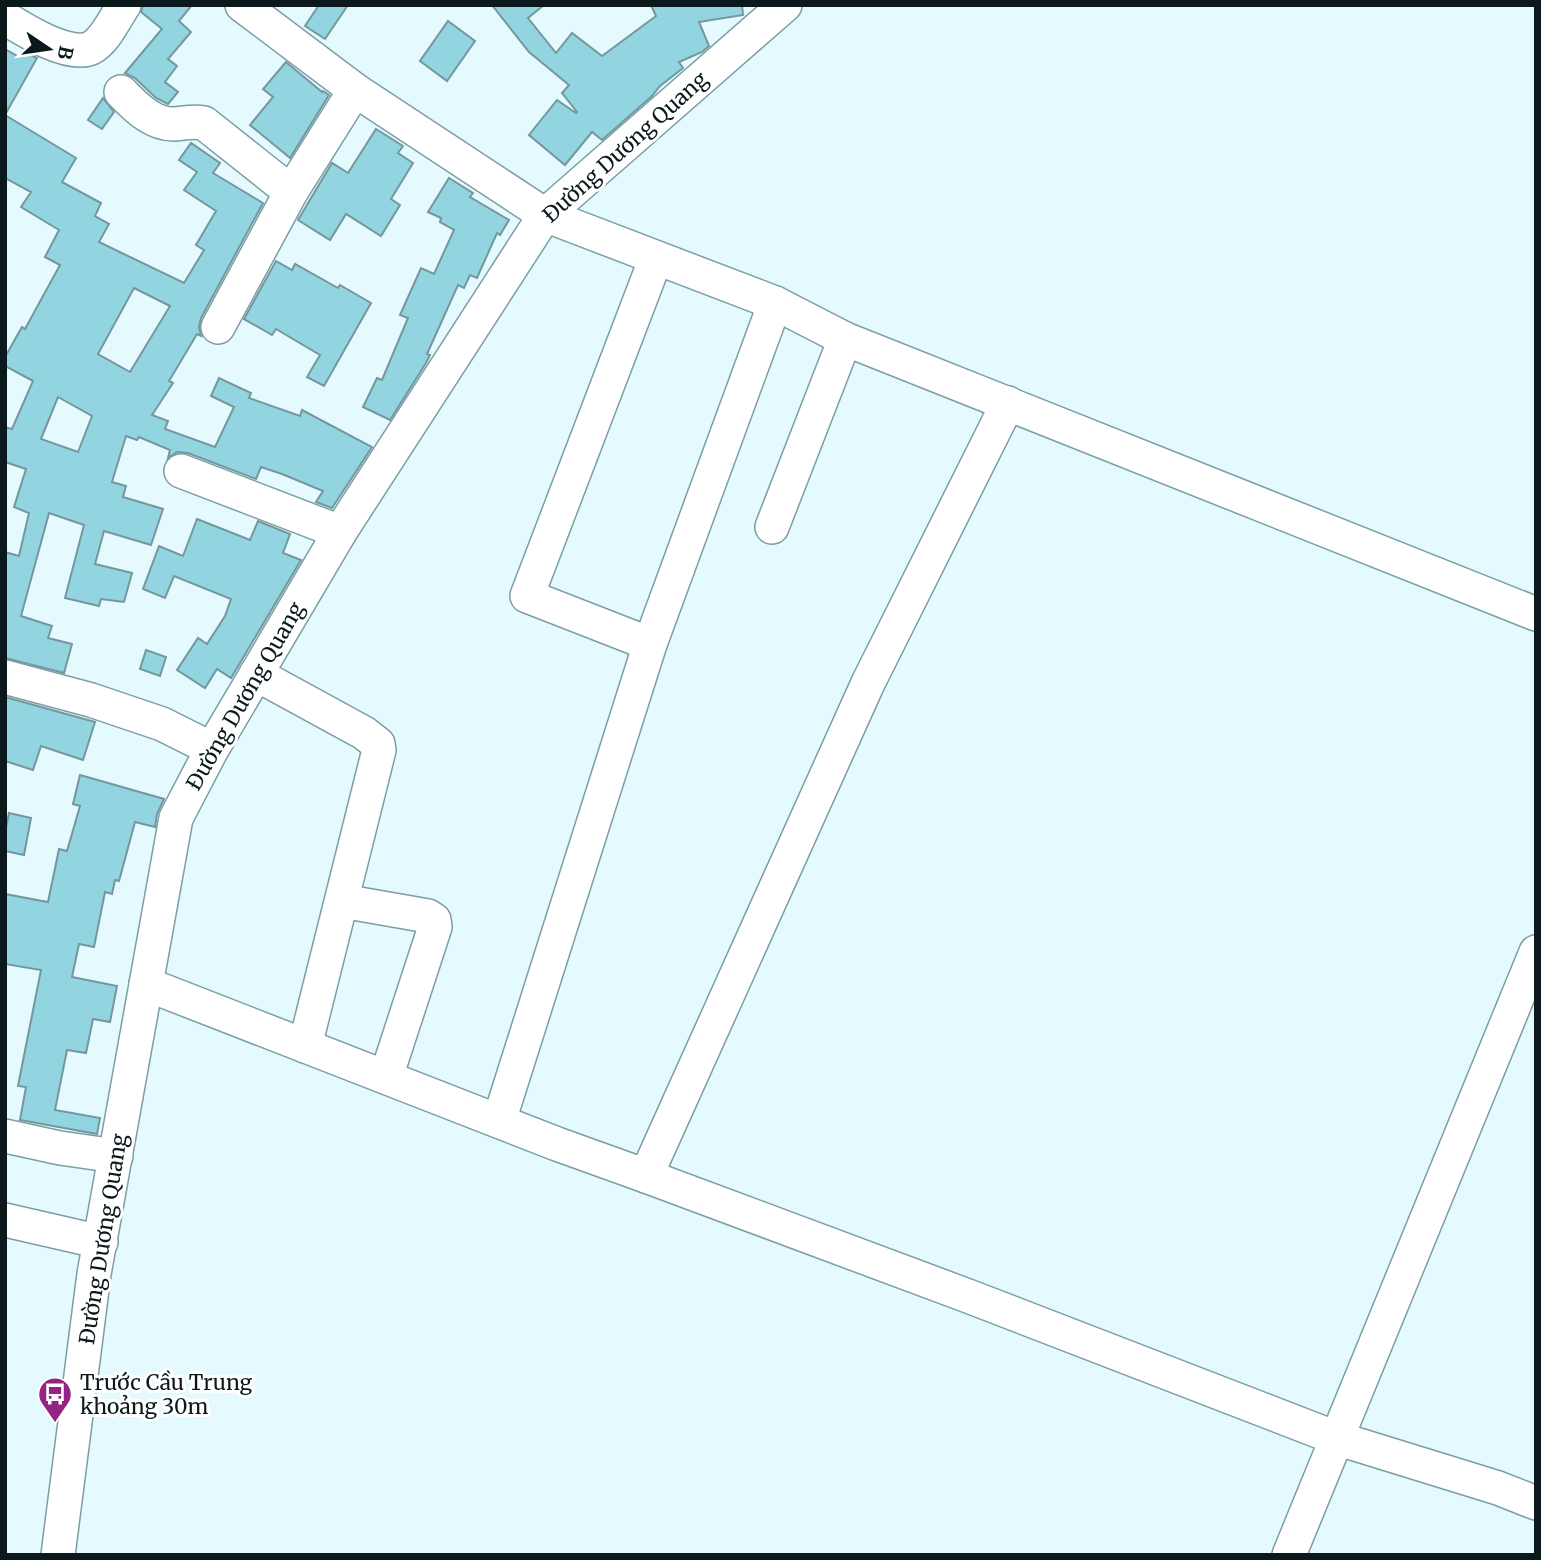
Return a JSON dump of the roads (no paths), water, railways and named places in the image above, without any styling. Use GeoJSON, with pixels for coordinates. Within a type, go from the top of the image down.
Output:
{"type":"FeatureCollection","features":[{"type":"Feature","properties":{"kind":"street"},"geometry":{"type":"LineString","coordinates":[[5,18],[23,30],[59,46],[84,50],[100,40],[124,5]]}},
{"type":"Feature","properties":{"kind":"street"},"geometry":{"type":"LineString","coordinates":[[243,5],[355,90],[545,215],[775,303],[845,339],[1536,614]]}},
{"type":"Feature","properties":{"kind":"street","name":"Đường Dương Quang"},"geometry":{"type":"LineString","coordinates":[[58,1555],[101,1242],[176,818],[212,749],[340,532],[545,215],[785,5]]}},
{"type":"Feature","properties":{"kind":"street"},"geometry":{"type":"LineString","coordinates":[[219,327],[291,192],[355,90]]}},
{"type":"Feature","properties":{"kind":"street"},"geometry":{"type":"LineString","coordinates":[[121,92],[154,120],[173,124],[188,121],[204,123],[291,192]]}},
{"type":"Feature","properties":{"kind":"street"},"geometry":{"type":"LineString","coordinates":[[650,644],[527,596],[656,258]]}},
{"type":"Feature","properties":{"kind":"street"},"geometry":{"type":"LineString","coordinates":[[499,1121],[650,644],[775,303]]}},
{"type":"Feature","properties":{"kind":"street"},"geometry":{"type":"LineString","coordinates":[[772,527],[845,339]]}},
{"type":"Feature","properties":{"kind":"street"},"geometry":{"type":"LineString","coordinates":[[646,1175],[868,683],[1008,403]]}},
{"type":"Feature","properties":{"kind":"street"},"geometry":{"type":"LineString","coordinates":[[181,471],[340,532]]}},
{"type":"Feature","properties":{"kind":"street"},"geometry":{"type":"LineString","coordinates":[[256,674],[346,722],[377,744],[378,757],[305,1046]]}},
{"type":"Feature","properties":{"kind":"street"},"geometry":{"type":"LineString","coordinates":[[5,677],[91,700],[162,724],[212,749]]}},
{"type":"Feature","properties":{"kind":"street"},"geometry":{"type":"LineString","coordinates":[[342,901],[428,916],[434,920],[435,927],[386,1077]]}},
{"type":"Feature","properties":{"kind":"street"},"geometry":{"type":"LineString","coordinates":[[1289,1555],[1536,952]]}},
{"type":"Feature","properties":{"kind":"street"},"geometry":{"type":"LineString","coordinates":[[146,984],[557,1144],[646,1175],[1336,1438],[1498,1488],[1536,1503]]}},
{"type":"Feature","properties":{"kind":"street"},"geometry":{"type":"LineString","coordinates":[[5,1136],[116,1156]]}},
{"type":"Feature","properties":{"kind":"street"},"geometry":{"type":"LineString","coordinates":[[5,1220],[101,1242]]}},
{"type":"Feature","properties":{"kind":"place","name":"Trước Cầu Trung khoảng 30m"},"geometry":{"type":"Point","coordinates":[55,1424]}}]}
